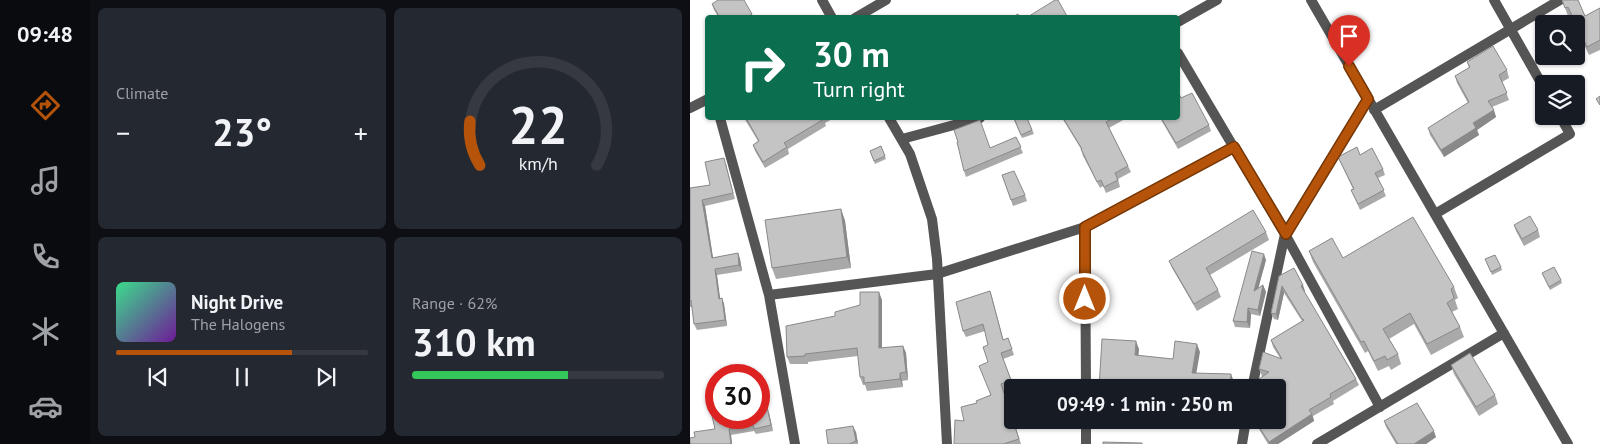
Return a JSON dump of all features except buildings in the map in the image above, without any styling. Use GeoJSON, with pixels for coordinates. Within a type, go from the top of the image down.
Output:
{"type":"FeatureCollection","features":[{"type":"Feature","properties":{"kind":"street"},"geometry":{"type":"LineString","coordinates":[[822,0],[830,15]]}},
{"type":"Feature","properties":{"kind":"street"},"geometry":{"type":"LineString","coordinates":[[860,15],[886,0]]}},
{"type":"Feature","properties":{"kind":"street"},"geometry":{"type":"LineString","coordinates":[[1180,21],[1217,0]]}},
{"type":"Feature","properties":{"kind":"street"},"geometry":{"type":"LineString","coordinates":[[1311,0],[1568,444]]}},
{"type":"Feature","properties":{"kind":"street"},"geometry":{"type":"LineString","coordinates":[[1494,0],[1537,75]]}},
{"type":"Feature","properties":{"kind":"street"},"geometry":{"type":"LineString","coordinates":[[1374,110],[1560,0]]}},
{"type":"Feature","properties":{"kind":"street"},"geometry":{"type":"LineString","coordinates":[[1180,56],[1286,234],[1380,407]]}},
{"type":"Feature","properties":{"kind":"street"},"geometry":{"type":"LineString","coordinates":[[1254,379],[1286,234],[1368,99]]}},
{"type":"Feature","properties":{"kind":"street"},"geometry":{"type":"LineString","coordinates":[[690,108],[705,100]]}},
{"type":"Feature","properties":{"kind":"street"},"geometry":{"type":"LineString","coordinates":[[721,120],[768,295],[795,444]]}},
{"type":"Feature","properties":{"kind":"street"},"geometry":{"type":"LineString","coordinates":[[890,120],[910,154],[932,220],[947,444]]}},
{"type":"Feature","properties":{"kind":"street"},"geometry":{"type":"LineString","coordinates":[[902,140],[973,120]]}},
{"type":"Feature","properties":{"kind":"street"},"geometry":{"type":"LineString","coordinates":[[1435,214],[1570,134],[1565,125]]}},
{"type":"Feature","properties":{"kind":"street"},"geometry":{"type":"LineString","coordinates":[[768,295],[937,274],[1085,227],[1234,147]]}},
{"type":"Feature","properties":{"kind":"street"},"geometry":{"type":"LineString","coordinates":[[1085,227],[1086,379]]}},
{"type":"Feature","properties":{"kind":"street"},"geometry":{"type":"LineString","coordinates":[[1317,444],[1504,333]]}},
{"type":"Feature","properties":{"kind":"street"},"geometry":{"type":"LineString","coordinates":[[1086,429],[1086,444]]}},
{"type":"Feature","properties":{"kind":"street"},"geometry":{"type":"LineString","coordinates":[[1242,444],[1244,429]]}},
{"type":"Feature","properties":{"kind":"route"},"geometry":{"type":"LineString","coordinates":[[1085,299],[1085,227],[1234,147],[1286,234],[1368,99],[1349,66]]}}]}
